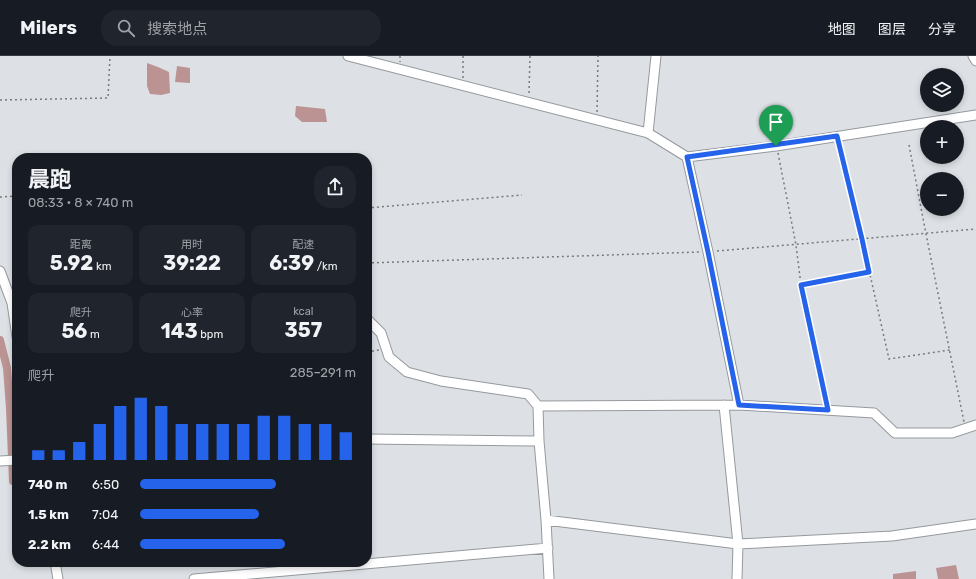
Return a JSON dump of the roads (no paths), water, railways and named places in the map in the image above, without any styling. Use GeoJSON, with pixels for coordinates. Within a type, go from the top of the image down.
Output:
{"type":"FeatureCollection","features":[{"type":"Feature","properties":{"kind":"street"},"geometry":{"type":"LineString","coordinates":[[348,56],[648,133],[687,157],[776,146],[976,115]]}},
{"type":"Feature","properties":{"kind":"street"},"geometry":{"type":"LineString","coordinates":[[648,133],[656,56]]}},
{"type":"Feature","properties":{"kind":"street"},"geometry":{"type":"LineString","coordinates":[[973,56],[976,61]]}},
{"type":"Feature","properties":{"kind":"street"},"geometry":{"type":"LineString","coordinates":[[687,157],[739,405]]}},
{"type":"Feature","properties":{"kind":"street"},"geometry":{"type":"LineString","coordinates":[[0,271],[12,297]]}},
{"type":"Feature","properties":{"kind":"street"},"geometry":{"type":"LineString","coordinates":[[372,324],[380,332],[389,357],[408,372],[441,381],[528,394],[538,406],[539,441],[550,579]]}},
{"type":"Feature","properties":{"kind":"street"},"geometry":{"type":"LineString","coordinates":[[724,405],[738,544],[737,579]]}},
{"type":"Feature","properties":{"kind":"street"},"geometry":{"type":"LineString","coordinates":[[538,406],[739,405],[874,413],[895,432],[952,433],[976,426]]}},
{"type":"Feature","properties":{"kind":"street"},"geometry":{"type":"LineString","coordinates":[[372,439],[539,441]]}},
{"type":"Feature","properties":{"kind":"street"},"geometry":{"type":"LineString","coordinates":[[0,461],[12,460]]}},
{"type":"Feature","properties":{"kind":"street"},"geometry":{"type":"LineString","coordinates":[[546,520],[738,544],[892,536],[976,524]]}},
{"type":"Feature","properties":{"kind":"street"},"geometry":{"type":"LineString","coordinates":[[372,563],[548,548]]}},
{"type":"Feature","properties":{"kind":"street"},"geometry":{"type":"LineString","coordinates":[[56,567],[58,579]]}},
{"type":"Feature","properties":{"kind":"street"},"geometry":{"type":"LineString","coordinates":[[194,579],[331,567]]}},
{"type":"Feature","properties":{"kind":"waterway"},"geometry":{"type":"LineString","coordinates":[[0,340],[7,368],[12,457]]}}]}
